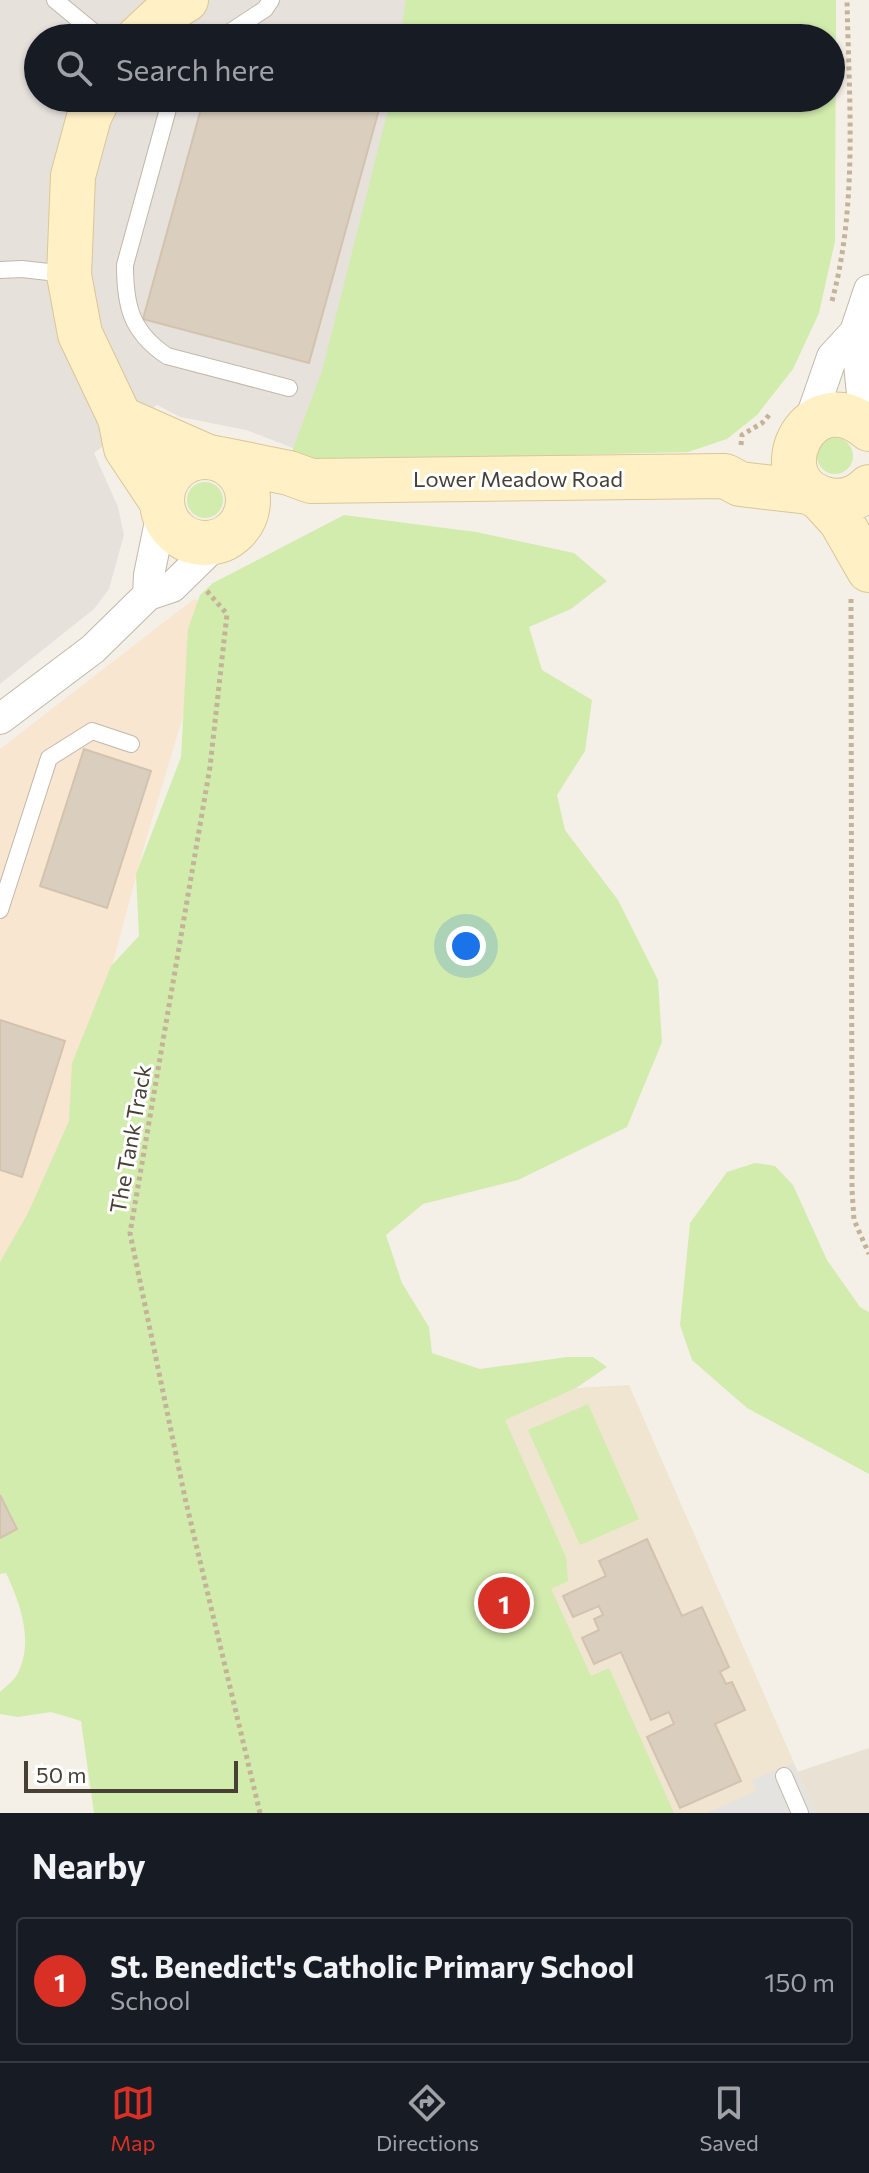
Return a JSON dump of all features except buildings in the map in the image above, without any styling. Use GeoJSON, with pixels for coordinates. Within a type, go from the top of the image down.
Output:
{"type":"FeatureCollection","features":[{"type":"Feature","properties":{"kind":"street"},"geometry":{"type":"LineString","coordinates":[[153,24],[186,0]]}},
{"type":"Feature","properties":{"kind":"street"},"geometry":{"type":"LineString","coordinates":[[91,112],[73,176],[69,275],[80,334],[120,418],[126,448],[174,529],[183,537],[215,547],[295,498],[311,481]]}},
{"type":"Feature","properties":{"kind":"street"},"geometry":{"type":"LineString","coordinates":[[859,580],[841,521],[800,481],[794,468],[793,454],[797,441],[797,419],[832,357],[855,332],[869,293]]}},
{"type":"Feature","properties":{"kind":"street"},"geometry":{"type":"LineString","coordinates":[[855,332],[860,391],[869,428]]}},
{"type":"Feature","properties":{"kind":"street","name":"Lower Meadow Road"},"geometry":{"type":"LineString","coordinates":[[213,458],[289,473],[311,481],[732,471],[769,453],[797,419],[847,416],[869,428]]}},
{"type":"Feature","properties":{"kind":"street"},"geometry":{"type":"LineString","coordinates":[[2,714],[93,649],[148,595],[172,587],[215,547],[248,508],[246,484],[231,465],[120,418]]}},
{"type":"Feature","properties":{"kind":"street"},"geometry":{"type":"LineString","coordinates":[[148,595],[164,488],[170,475],[192,459],[213,458]]}},
{"type":"Feature","properties":{"kind":"street","name":"Lower Meadow Road"},"geometry":{"type":"LineString","coordinates":[[732,471],[740,484],[835,501],[849,500],[869,487]]}},
{"type":"Feature","properties":{"kind":"lane"},"geometry":{"type":"LineString","coordinates":[[242,24],[265,9],[271,0]]}},
{"type":"Feature","properties":{"kind":"lane"},"geometry":{"type":"LineString","coordinates":[[59,1],[85,24]]}},
{"type":"Feature","properties":{"kind":"lane"},"geometry":{"type":"LineString","coordinates":[[167,112],[125,265],[125,289],[130,312],[138,329],[167,356],[289,388]]}},
{"type":"Feature","properties":{"kind":"lane"},"geometry":{"type":"LineString","coordinates":[[0,270],[22,269],[69,275]]}},
{"type":"Feature","properties":{"kind":"lane"},"geometry":{"type":"LineString","coordinates":[[0,910],[49,758],[92,731],[131,744]]}},
{"type":"Feature","properties":{"kind":"lane"},"geometry":{"type":"LineString","coordinates":[[784,1776],[800,1813]]}},
{"type":"Feature","properties":{"kind":"path"},"geometry":{"type":"LineString","coordinates":[[830,308],[838,277],[846,218],[849,131],[847,0]]}},
{"type":"Feature","properties":{"kind":"path"},"geometry":{"type":"LineString","coordinates":[[732,471],[742,435],[762,423],[797,419]]}},
{"type":"Feature","properties":{"kind":"path","name":"The Tank Track"},"geometry":{"type":"LineString","coordinates":[[215,547],[227,614],[210,767],[130,1233],[185,1498],[260,1813]]}},
{"type":"Feature","properties":{"kind":"path"},"geometry":{"type":"LineString","coordinates":[[859,580],[852,603],[852,1190],[854,1220],[869,1254]]}},
{"type":"Feature","properties":{"kind":"shaded area"},"geometry":{"type":"Polygon","coordinates":[[[0,0],[424,0],[420,24],[24,24],[24,112],[402,112],[298,450],[246,430],[180,417],[157,405],[94,453],[118,507],[124,535],[109,589],[94,609],[0,684],[0,0]]]}},
{"type":"Feature","properties":{"kind":"shaded area"},"geometry":{"type":"Polygon","coordinates":[[[194,599],[213,606],[205,643],[145,843],[68,1130],[0,1300],[0,749],[194,599]]]}},
{"type":"Feature","properties":{"kind":"shaded area"},"geometry":{"type":"Polygon","coordinates":[[[629,1385],[816,1813],[347,1813],[300,1510],[576,1388],[629,1385]]]}},
{"type":"Feature","properties":{"kind":"shaded area"},"geometry":{"type":"Polygon","coordinates":[[[869,1748],[869,1813],[816,1813],[797,1772],[869,1748]]]}},
{"type":"Feature","properties":{"kind":"shaded area"},"geometry":{"type":"Polygon","coordinates":[[[793,1763],[816,1813],[707,1813],[756,1791],[752,1780],[793,1763]]]}},
{"type":"Feature","properties":{"kind":"green space"},"geometry":{"type":"Polygon","coordinates":[[[406,0],[836,0],[836,24],[402,24],[406,0]]]}},
{"type":"Feature","properties":{"kind":"green space"},"geometry":{"type":"Polygon","coordinates":[[[387,112],[836,112],[835,241],[819,313],[793,369],[757,415],[727,439],[688,452],[288,462],[322,371],[387,112]]]}},
{"type":"Feature","properties":{"kind":"green space"},"geometry":{"type":"Polygon","coordinates":[[[835,438],[848,443],[853,456],[848,469],[835,474],[822,469],[817,456],[822,443],[835,438]]]}},
{"type":"Feature","properties":{"kind":"green space"},"geometry":{"type":"Polygon","coordinates":[[[205,482],[218,487],[223,500],[218,513],[205,518],[192,513],[187,500],[192,487],[205,482]]]}},
{"type":"Feature","properties":{"kind":"green space"},"geometry":{"type":"Polygon","coordinates":[[[344,515],[476,532],[574,553],[607,581],[571,609],[529,627],[542,670],[592,700],[585,751],[557,795],[565,830],[618,900],[658,980],[662,1042],[627,1127],[518,1180],[423,1204],[386,1235],[402,1283],[429,1327],[432,1353],[480,1369],[567,1357],[593,1357],[607,1367],[576,1388],[505,1420],[566,1557],[568,1581],[551,1589],[591,1676],[609,1668],[674,1813],[94,1813],[81,1721],[51,1712],[18,1717],[0,1714],[0,1692],[18,1673],[23,1660],[25,1635],[11,1585],[6,1573],[0,1574],[0,1262],[28,1213],[69,1121],[72,1063],[111,966],[139,936],[136,874],[181,757],[188,629],[200,595],[213,583],[344,515]]]}},
{"type":"Feature","properties":{"kind":"green space"},"geometry":{"type":"Polygon","coordinates":[[[755,1163],[775,1166],[793,1185],[827,1260],[860,1307],[869,1312],[869,1474],[747,1408],[692,1360],[680,1325],[690,1223],[727,1172],[755,1163]]]}},
{"type":"Feature","properties":{"kind":"green space"},"geometry":{"type":"Polygon","coordinates":[[[588,1404],[639,1519],[580,1545],[528,1430],[588,1404]]]}},
{"type":"Feature","properties":{"kind":"place","name":"St. Benedict's Catholic Primary School"},"geometry":{"type":"Point","coordinates":[504,1603]}}]}
